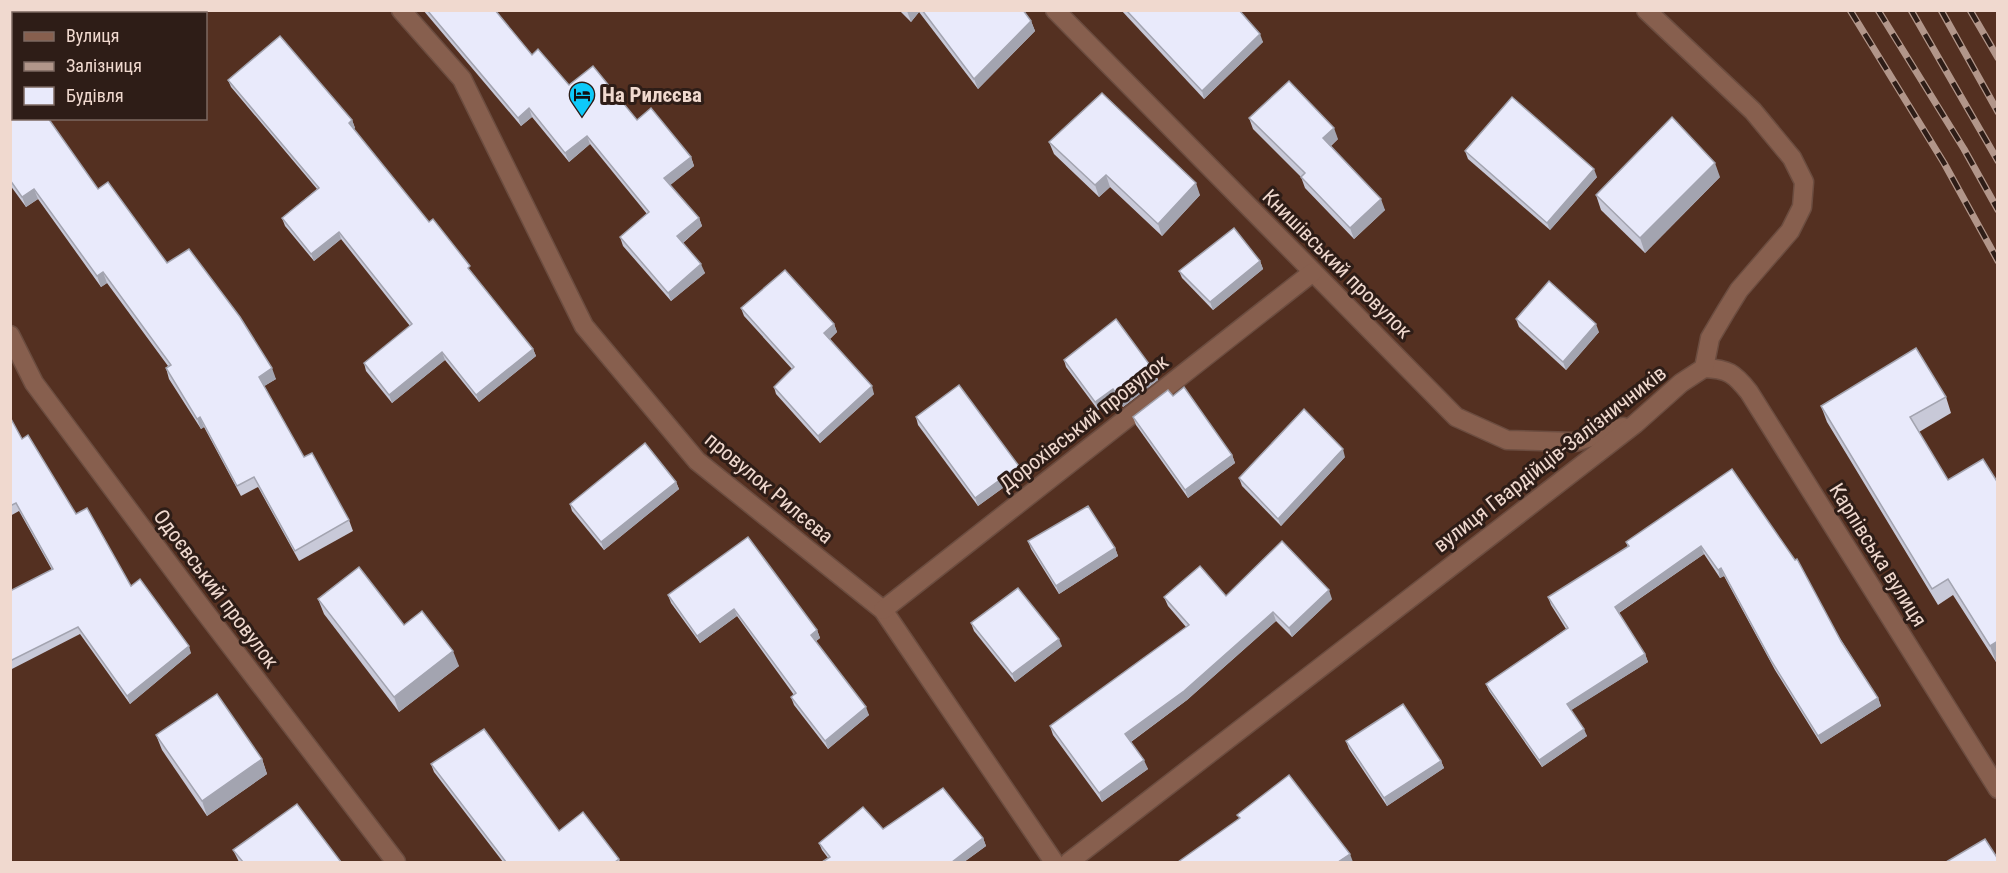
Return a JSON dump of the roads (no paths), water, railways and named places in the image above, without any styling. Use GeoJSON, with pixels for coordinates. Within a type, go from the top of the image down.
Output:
{"type":"FeatureCollection","features":[{"type":"Feature","properties":{"kind":"street","name":"провулок Рилєєва"},"geometry":{"type":"LineString","coordinates":[[402,10],[462,79],[584,326],[697,461],[884,610],[1054,862]]}},
{"type":"Feature","properties":{"kind":"street","name":"Книшівський провулок"},"geometry":{"type":"LineString","coordinates":[[1055,10],[1456,417],[1507,440],[1575,442],[1635,424]]}},
{"type":"Feature","properties":{"kind":"street"},"geometry":{"type":"LineString","coordinates":[[1646,10],[1754,111],[1792,158],[1804,182],[1802,207],[1790,231],[1739,290],[1710,338],[1704,368]]}},
{"type":"Feature","properties":{"kind":"street","name":"Дорохівський провулок"},"geometry":{"type":"LineString","coordinates":[[884,610],[1313,272]]}},
{"type":"Feature","properties":{"kind":"street","name":"Одоєвський провулок"},"geometry":{"type":"LineString","coordinates":[[10,335],[34,383],[201,607],[396,862]]}},
{"type":"Feature","properties":{"kind":"street","name":"вулиця Гвардійців-Залізничників"},"geometry":{"type":"LineString","coordinates":[[1069,862],[1635,424],[1681,383],[1704,368]]}},
{"type":"Feature","properties":{"kind":"street","name":"Карпівська вулиця"},"geometry":{"type":"LineString","coordinates":[[1704,368],[1722,368],[1737,376],[1749,392],[1998,789]]}},
{"type":"Feature","properties":{"kind":"railway"},"geometry":{"type":"LineString","coordinates":[[1850,10],[1944,163],[1998,261]]}},
{"type":"Feature","properties":{"kind":"railway"},"geometry":{"type":"LineString","coordinates":[[1878,10],[1964,149],[1998,210]]}},
{"type":"Feature","properties":{"kind":"railway"},"geometry":{"type":"LineString","coordinates":[[1911,10],[1998,161]]}},
{"type":"Feature","properties":{"kind":"railway"},"geometry":{"type":"LineString","coordinates":[[1941,10],[1998,112]]}},
{"type":"Feature","properties":{"kind":"railway"},"geometry":{"type":"LineString","coordinates":[[1970,10],[1998,58]]}},
{"type":"Feature","properties":{"kind":"place","name":"На Рилєєва"},"geometry":{"type":"Point","coordinates":[582,118]}}]}
